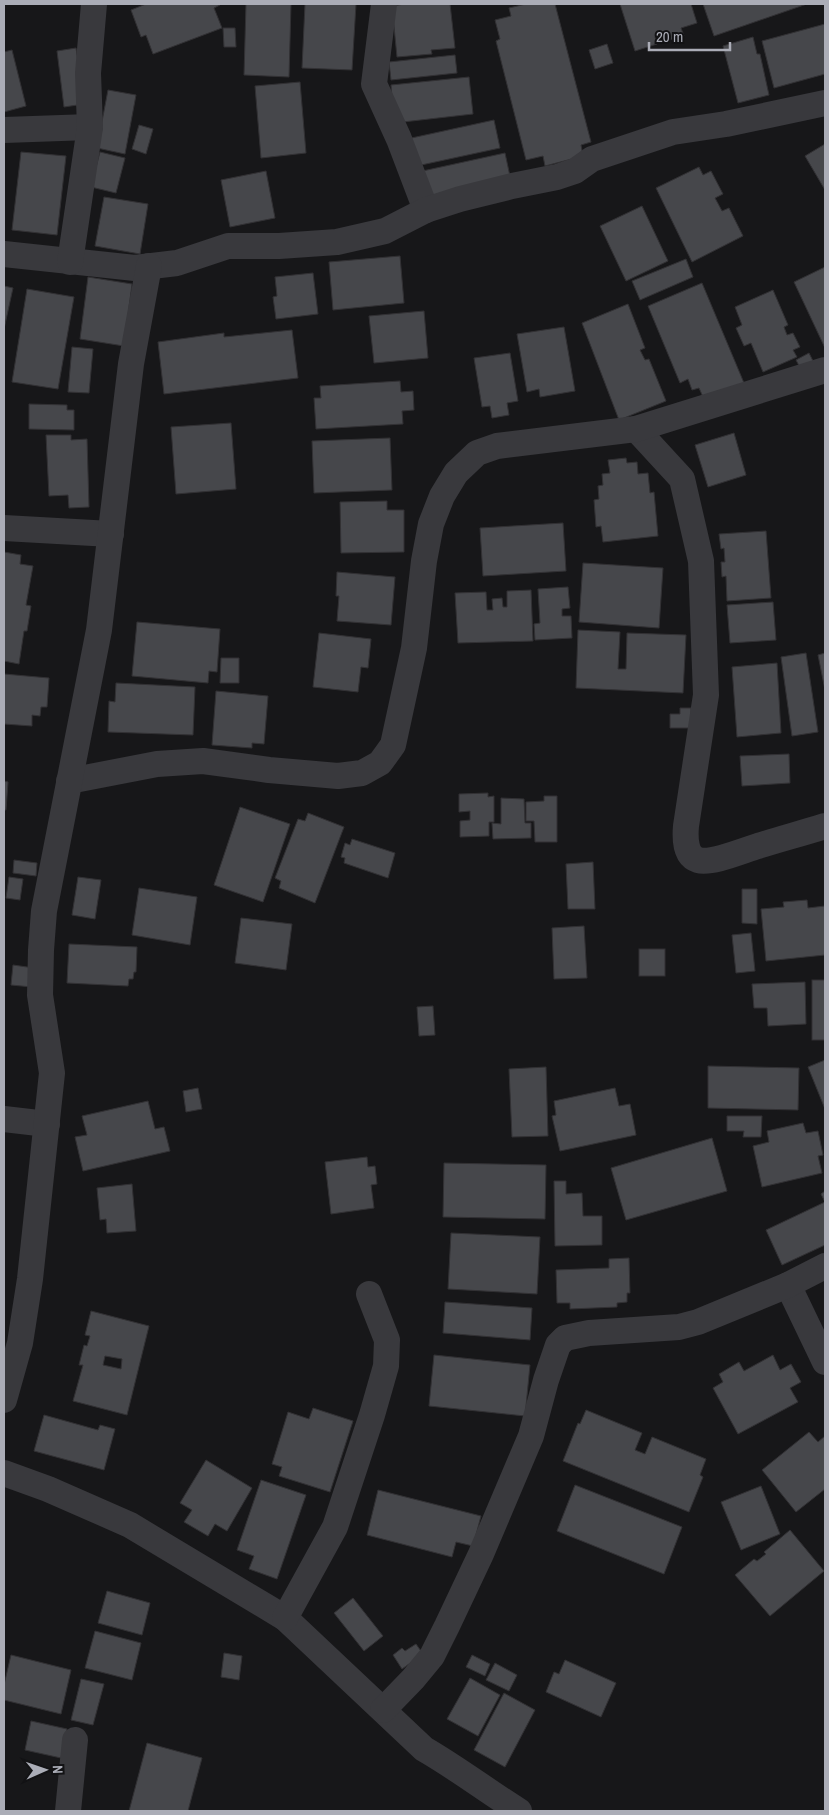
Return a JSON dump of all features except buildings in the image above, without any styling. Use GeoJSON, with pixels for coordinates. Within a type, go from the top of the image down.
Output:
{"type":"FeatureCollection","features":[{"type":"Feature","properties":{"kind":"street"},"geometry":{"type":"LineString","coordinates":[[70,262],[90,127],[88,73],[94,4]]}},
{"type":"Feature","properties":{"kind":"street"},"geometry":{"type":"LineString","coordinates":[[384,4],[374,84],[399,139],[426,210]]}},
{"type":"Feature","properties":{"kind":"street"},"geometry":{"type":"LineString","coordinates":[[4,254],[135,268],[177,263],[228,246],[279,246],[337,242],[384,231],[426,210],[512,186],[557,177],[575,171],[592,159],[673,132],[726,124],[825,103]]}},
{"type":"Feature","properties":{"kind":"street"},"geometry":{"type":"LineString","coordinates":[[4,130],[90,127]]}},
{"type":"Feature","properties":{"kind":"street"},"geometry":{"type":"LineString","coordinates":[[4,1400],[20,1343],[30,1279],[52,1073],[40,995],[44,911],[99,630],[131,364],[149,266]]}},
{"type":"Feature","properties":{"kind":"street"},"geometry":{"type":"LineString","coordinates":[[69,781],[157,764],[203,761],[269,770],[338,776],[362,773],[380,763],[393,746],[414,648],[424,561],[431,524],[442,496],[456,473],[478,453],[497,446],[636,429],[825,370]]}},
{"type":"Feature","properties":{"kind":"street"},"geometry":{"type":"LineString","coordinates":[[636,429],[682,478],[701,561],[706,695],[686,826],[687,848],[691,855],[699,860],[721,858],[825,826]]}},
{"type":"Feature","properties":{"kind":"street"},"geometry":{"type":"LineString","coordinates":[[4,528],[111,534]]}},
{"type":"Feature","properties":{"kind":"street"},"geometry":{"type":"LineString","coordinates":[[4,1119],[47,1124]]}},
{"type":"Feature","properties":{"kind":"street"},"geometry":{"type":"LineString","coordinates":[[383,1710],[414,1679],[432,1656],[447,1626],[481,1554],[531,1436],[558,1345],[565,1338],[589,1332],[679,1327],[698,1322],[788,1285],[825,1266]]}},
{"type":"Feature","properties":{"kind":"street"},"geometry":{"type":"LineString","coordinates":[[788,1285],[825,1362]]}},
{"type":"Feature","properties":{"kind":"street"},"geometry":{"type":"LineString","coordinates":[[285,1618],[335,1527],[386,1366],[387,1340],[369,1294]]}},
{"type":"Feature","properties":{"kind":"street"},"geometry":{"type":"LineString","coordinates":[[4,1473],[48,1489],[130,1525],[285,1618],[424,1749],[519,1811]]}},
{"type":"Feature","properties":{"kind":"street"},"geometry":{"type":"LineString","coordinates":[[68,1811],[75,1740]]}}]}
